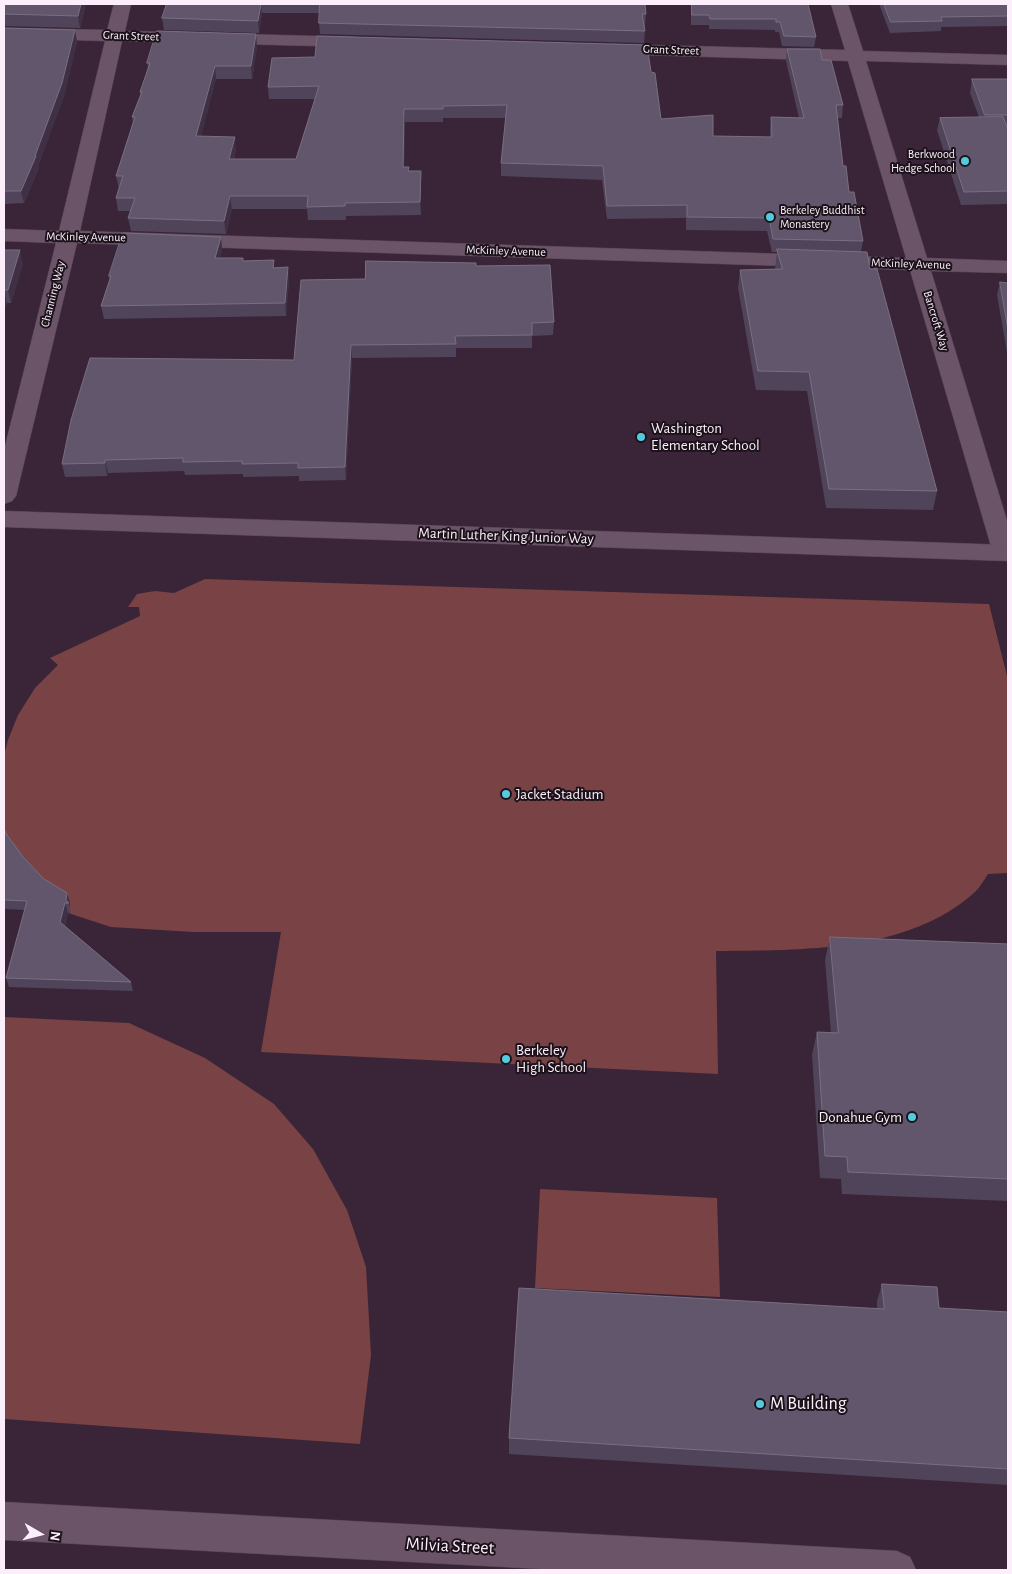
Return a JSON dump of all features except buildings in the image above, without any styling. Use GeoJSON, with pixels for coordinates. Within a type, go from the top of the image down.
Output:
{"type":"FeatureCollection","features":[{"type":"Feature","properties":{"kind":"street","name":"Channing Way"},"geometry":{"type":"LineString","coordinates":[[4,496],[68,237],[122,4]]}},
{"type":"Feature","properties":{"kind":"street","name":"Bancroft Way"},"geometry":{"type":"LineString","coordinates":[[840,4],[1007,553]]}},
{"type":"Feature","properties":{"kind":"street","name":"Grant Street"},"geometry":{"type":"LineString","coordinates":[[4,33],[366,42]]}},
{"type":"Feature","properties":{"kind":"street","name":"Grant Street"},"geometry":{"type":"LineString","coordinates":[[593,48],[1008,60]]}},
{"type":"Feature","properties":{"kind":"street","name":"McKinley Avenue"},"geometry":{"type":"LineString","coordinates":[[4,235],[1008,267]]}},
{"type":"Feature","properties":{"kind":"street","name":"Martin Luther King Junior Way"},"geometry":{"type":"LineString","coordinates":[[4,519],[1007,553]]}},
{"type":"Feature","properties":{"kind":"street","name":"Milvia Street"},"geometry":{"type":"LineString","coordinates":[[4,1521],[530,1560],[897,1570]]}},
{"type":"Feature","properties":{"kind":"shaded area","name":"Jacket Stadium"},"geometry":{"type":"Polygon","coordinates":[[[205,579],[989,604],[1008,680],[1008,873],[988,874],[975,892],[948,912],[918,927],[886,937],[852,944],[817,948],[716,951],[718,1074],[261,1052],[281,932],[193,932],[111,927],[68,913],[70,903],[47,888],[4,833],[4,755],[18,715],[35,688],[58,665],[50,658],[140,616],[139,607],[128,607],[137,594],[155,591],[174,593],[205,579]]]}},
{"type":"Feature","properties":{"kind":"shaded area"},"geometry":{"type":"Polygon","coordinates":[[[4,1017],[129,1023],[205,1058],[274,1104],[313,1149],[347,1210],[366,1267],[371,1355],[360,1444],[4,1419],[4,1017]]]}},
{"type":"Feature","properties":{"kind":"shaded area"},"geometry":{"type":"Polygon","coordinates":[[[540,1189],[717,1198],[720,1297],[535,1288],[540,1189]]]}},
{"type":"Feature","properties":{"kind":"place","name":"Berkwood Hedge School"},"geometry":{"type":"Point","coordinates":[965,161]}},
{"type":"Feature","properties":{"kind":"place","name":"Berkeley Buddhist Monastery"},"geometry":{"type":"Point","coordinates":[770,217]}},
{"type":"Feature","properties":{"kind":"place","name":"Washington Elementary School"},"geometry":{"type":"Point","coordinates":[641,437]}},
{"type":"Feature","properties":{"kind":"place","name":"Jacket Stadium"},"geometry":{"type":"Point","coordinates":[506,794]}},
{"type":"Feature","properties":{"kind":"place","name":"Berkeley High School"},"geometry":{"type":"Point","coordinates":[506,1059]}},
{"type":"Feature","properties":{"kind":"place","name":"Donahue Gym"},"geometry":{"type":"Point","coordinates":[912,1117]}},
{"type":"Feature","properties":{"kind":"place","name":"M Building"},"geometry":{"type":"Point","coordinates":[760,1404]}}]}
